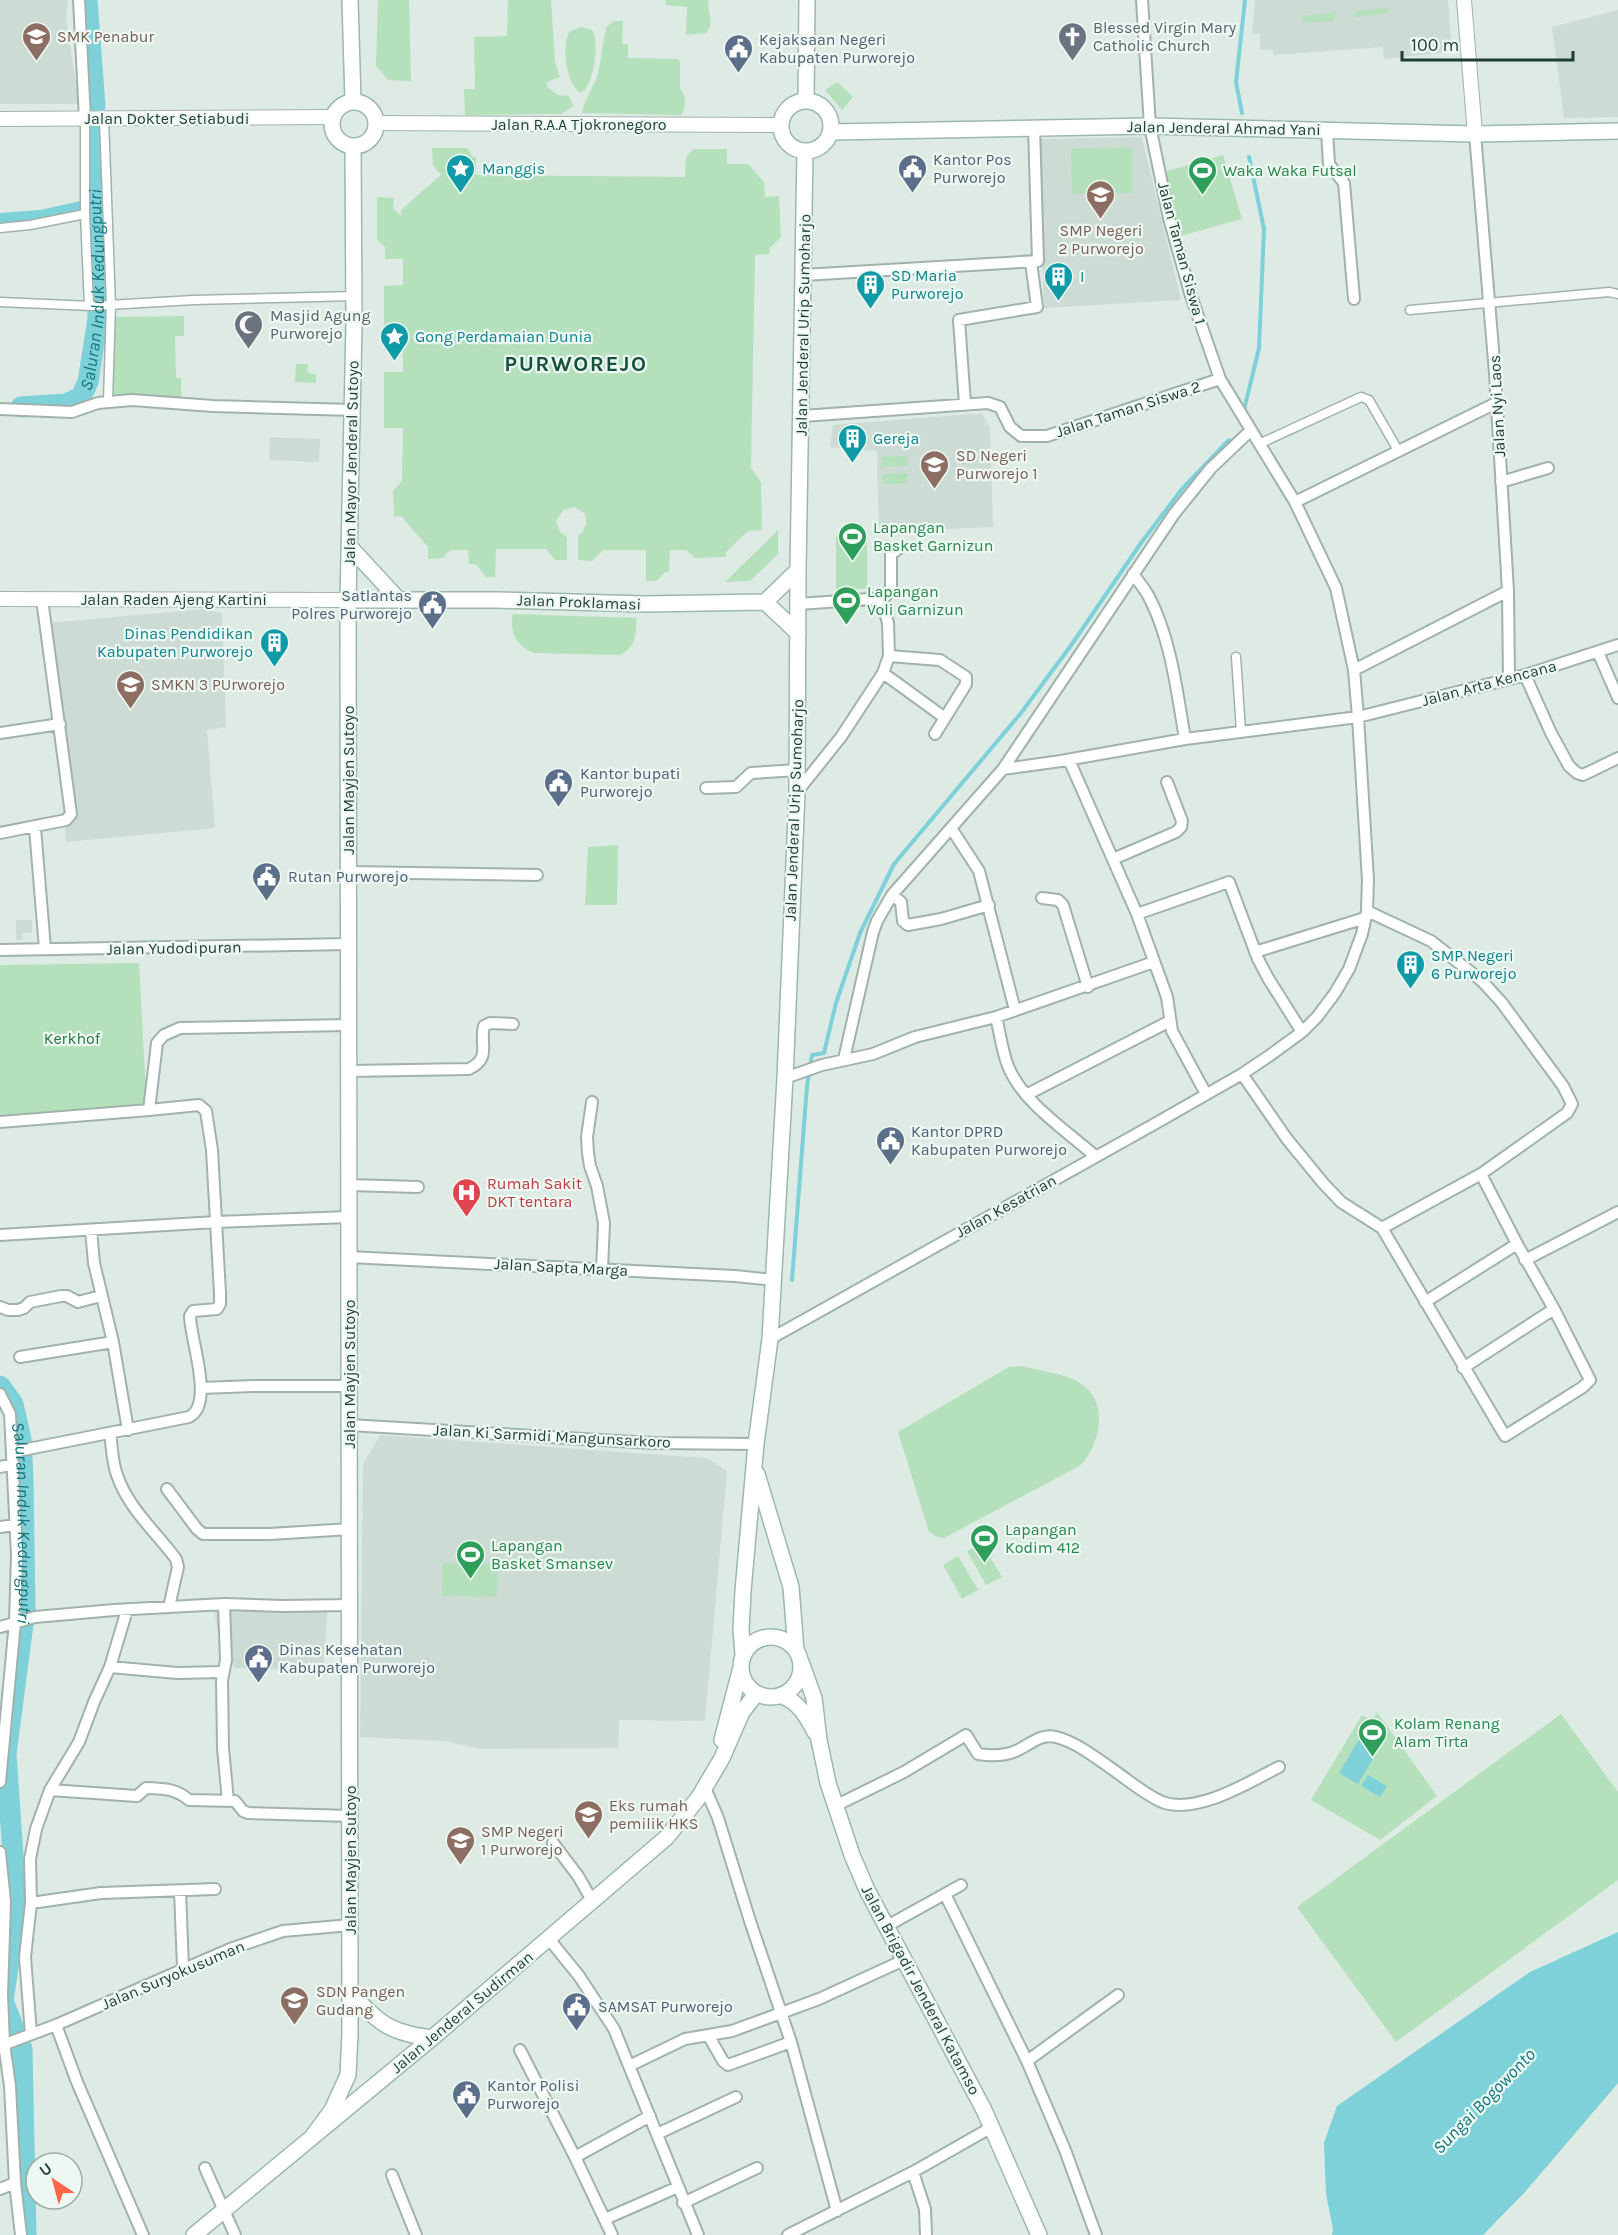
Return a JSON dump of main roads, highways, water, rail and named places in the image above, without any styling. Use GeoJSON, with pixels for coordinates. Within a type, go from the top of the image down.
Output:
{"type":"FeatureCollection","features":[{"type":"Feature","properties":{"kind":"main road"},"geometry":{"type":"LineString","coordinates":[[350,0],[353,101]]}},
{"type":"Feature","properties":{"kind":"main road"},"geometry":{"type":"LineString","coordinates":[[806,101],[807,0]]}},
{"type":"Feature","properties":{"kind":"main road"},"geometry":{"type":"LineString","coordinates":[[353,101],[369,107],[377,123],[368,141],[353,146],[336,136],[332,124],[333,117],[340,106],[353,101]]}},
{"type":"Feature","properties":{"kind":"main road"},"geometry":{"type":"LineString","coordinates":[[806,101],[818,104],[828,113],[831,132],[823,144],[805,151],[790,146],[782,132],[781,125],[786,111],[798,102],[806,101]]}},
{"type":"Feature","properties":{"kind":"main road","name":"Jalan Jenderal Ahmad Yani"},"geometry":{"type":"LineString","coordinates":[[831,132],[1150,126],[1475,134],[1618,131]]}},
{"type":"Feature","properties":{"kind":"main road","name":"Jalan Mayor Jenderal Sutoyo"},"geometry":{"type":"LineString","coordinates":[[348,600],[353,410],[353,146]]}},
{"type":"Feature","properties":{"kind":"main road","name":"Jalan Jenderal Urip Sumoharjo"},"geometry":{"type":"LineString","coordinates":[[743,1654],[741,1615],[756,1444],[770,1339],[791,1075],[798,770],[798,570],[805,151]]}},
{"type":"Feature","properties":{"kind":"main road"},"geometry":{"type":"LineString","coordinates":[[350,547],[398,599]]}},
{"type":"Feature","properties":{"kind":"main road"},"geometry":{"type":"LineString","coordinates":[[798,570],[765,602],[798,633]]}},
{"type":"Feature","properties":{"kind":"main road","name":"Jalan Proklamasi"},"geometry":{"type":"LineString","coordinates":[[348,600],[645,604],[765,602]]}},
{"type":"Feature","properties":{"kind":"main road","name":"Jalan Mayjen Sutoyo"},"geometry":{"type":"LineString","coordinates":[[312,2137],[332,2110],[348,2075],[350,1992],[348,600]]}},
{"type":"Feature","properties":{"kind":"main road"},"geometry":{"type":"LineString","coordinates":[[740,1671],[743,1680],[756,1694],[772,1698],[782,1696],[791,1690],[798,1682],[801,1673],[790,1587],[755,1468]]}},
{"type":"Feature","properties":{"kind":"main road"},"geometry":{"type":"LineString","coordinates":[[714,1772],[743,1654],[749,1645],[758,1640],[768,1637],[779,1638],[789,1642],[799,1656],[814,1698],[819,1740]]}},
{"type":"Feature","properties":{"kind":"main road"},"geometry":{"type":"LineString","coordinates":[[714,1772],[738,1720],[756,1694]]}},
{"type":"Feature","properties":{"kind":"main road"},"geometry":{"type":"LineString","coordinates":[[782,1696],[791,1699],[796,1704],[808,1719],[819,1740]]}},
{"type":"Feature","properties":{"kind":"main road","name":"Jalan Brigadir Jenderal Katamso"},"geometry":{"type":"LineString","coordinates":[[819,1740],[828,1783],[852,1855],[904,1960],[992,2127],[1039,2235]]}},
{"type":"Feature","properties":{"kind":"main road","name":"Jalan Jenderal Sudirman"},"geometry":{"type":"LineString","coordinates":[[194,2235],[432,2038],[668,1837],[694,1805],[714,1772]]}},
{"type":"Feature","properties":{"kind":"main road"},"geometry":{"type":"LineString","coordinates":[[350,1992],[371,2014],[392,2030],[432,2038]]}},
{"type":"Feature","properties":{"kind":"water"},"geometry":{"type":"Polygon","coordinates":[[[1367,1726],[1386,1737],[1358,1784],[1339,1773],[1367,1726]]]}},
{"type":"Feature","properties":{"kind":"water"},"geometry":{"type":"Polygon","coordinates":[[[1368,1775],[1387,1786],[1380,1797],[1361,1786],[1368,1775]]]}},
{"type":"Feature","properties":{"kind":"water","name":"Sungai Bogowonto"},"geometry":{"type":"Polygon","coordinates":[[[1618,1932],[1618,2083],[1525,2192],[1483,2235],[1332,2235],[1333,2229],[1326,2194],[1324,2143],[1337,2106],[1530,1972],[1618,1932]]]}},
{"type":"Feature","properties":{"kind":"waterway","name":"Saluran Induk Kedungputri"},"geometry":{"type":"LineString","coordinates":[[87,0],[95,106]]}},
{"type":"Feature","properties":{"kind":"waterway"},"geometry":{"type":"LineString","coordinates":[[1242,113],[1236,82],[1245,0]]}},
{"type":"Feature","properties":{"kind":"waterway","name":"Saluran Induk Kedungputri"},"geometry":{"type":"LineString","coordinates":[[21,407],[66,404],[81,397],[88,382],[98,318],[96,135]]}},
{"type":"Feature","properties":{"kind":"waterway"},"geometry":{"type":"LineString","coordinates":[[1244,410],[1259,348],[1264,229],[1249,157]]}},
{"type":"Feature","properties":{"kind":"waterway"},"geometry":{"type":"LineString","coordinates":[[0,219],[40,216],[95,204]]}},
{"type":"Feature","properties":{"kind":"waterway"},"geometry":{"type":"LineString","coordinates":[[792,1280],[807,1086],[812,1055],[824,1053],[836,1003],[860,933],[894,864],[1021,713],[1182,489],[1229,440]]}},
{"type":"Feature","properties":{"kind":"waterway","name":"Saluran Induk Kedungputri"},"geometry":{"type":"LineString","coordinates":[[0,1386],[13,1404],[21,1439],[23,1479],[25,1609],[6,1754],[15,1885],[13,1934],[3,2001],[22,2049],[26,2235]]}},
{"type":"Feature","properties":{"kind":"place","name":"SMK Penabur"},"geometry":{"type":"Point","coordinates":[36,62]}},
{"type":"Feature","properties":{"kind":"place","name":"Blessed Virgin Mary Catholic Church"},"geometry":{"type":"Point","coordinates":[1072,62]}},
{"type":"Feature","properties":{"kind":"place","name":"Kejaksaan Negeri Kabupaten Purworejo"},"geometry":{"type":"Point","coordinates":[738,74]}},
{"type":"Feature","properties":{"kind":"place","name":"Manggis"},"geometry":{"type":"Point","coordinates":[461,194]}},
{"type":"Feature","properties":{"kind":"place","name":"Kantor Pos Purworejo"},"geometry":{"type":"Point","coordinates":[912,194]}},
{"type":"Feature","properties":{"kind":"place","name":"Waka Waka Futsal"},"geometry":{"type":"Point","coordinates":[1202,196]}},
{"type":"Feature","properties":{"kind":"place","name":"SMP Negeri 2 Purworejo"},"geometry":{"type":"Point","coordinates":[1101,220]}},
{"type":"Feature","properties":{"kind":"place","name":"I"},"geometry":{"type":"Point","coordinates":[1059,302]}},
{"type":"Feature","properties":{"kind":"place","name":"SD Maria Purworejo"},"geometry":{"type":"Point","coordinates":[870,310]}},
{"type":"Feature","properties":{"kind":"place","name":"Masjid Agung Purworejo"},"geometry":{"type":"Point","coordinates":[249,350]}},
{"type":"Feature","properties":{"kind":"place","name":"Gong Perdamaian Dunia"},"geometry":{"type":"Point","coordinates":[394,362]}},
{"type":"Feature","properties":{"kind":"place","name":"Gereja"},"geometry":{"type":"Point","coordinates":[852,464]}},
{"type":"Feature","properties":{"kind":"place","name":"SD Negeri Purworejo 1"},"geometry":{"type":"Point","coordinates":[935,490]}},
{"type":"Feature","properties":{"kind":"place","name":"Lapangan Basket Garnizun"},"geometry":{"type":"Point","coordinates":[852,562]}},
{"type":"Feature","properties":{"kind":"place","name":"Lapangan Voli Garnizun"},"geometry":{"type":"Point","coordinates":[846,626]}},
{"type":"Feature","properties":{"kind":"place","name":"Satlantas Polres Purworejo"},"geometry":{"type":"Point","coordinates":[433,630]}},
{"type":"Feature","properties":{"kind":"place","name":"Dinas Pendidikan Kabupaten Purworejo"},"geometry":{"type":"Point","coordinates":[274,668]}},
{"type":"Feature","properties":{"kind":"place","name":"SMKN 3 PUrworejo"},"geometry":{"type":"Point","coordinates":[130,710]}},
{"type":"Feature","properties":{"kind":"place","name":"Kantor bupati Purworejo"},"geometry":{"type":"Point","coordinates":[559,808]}},
{"type":"Feature","properties":{"kind":"place","name":"Rutan Purworejo"},"geometry":{"type":"Point","coordinates":[267,902]}},
{"type":"Feature","properties":{"kind":"place","name":"SMP Negeri 6 Purworejo"},"geometry":{"type":"Point","coordinates":[1410,990]}},
{"type":"Feature","properties":{"kind":"place","name":"Kantor DPRD Kabupaten Purworejo"},"geometry":{"type":"Point","coordinates":[890,1166]}},
{"type":"Feature","properties":{"kind":"place","name":"Rumah Sakit DKT tentara"},"geometry":{"type":"Point","coordinates":[466,1218]}},
{"type":"Feature","properties":{"kind":"place","name":"Lapangan Kodim 412"},"geometry":{"type":"Point","coordinates":[984,1564]}},
{"type":"Feature","properties":{"kind":"place","name":"Lapangan Basket Smansev"},"geometry":{"type":"Point","coordinates":[470,1580]}},
{"type":"Feature","properties":{"kind":"place","name":"Dinas Kesehatan Kabupaten Purworejo"},"geometry":{"type":"Point","coordinates":[258,1684]}},
{"type":"Feature","properties":{"kind":"place","name":"Kolam Renang Alam Tirta"},"geometry":{"type":"Point","coordinates":[1373,1758]}},
{"type":"Feature","properties":{"kind":"place","name":"Eks rumah pemilik HKS"},"geometry":{"type":"Point","coordinates":[588,1840]}},
{"type":"Feature","properties":{"kind":"place","name":"SMP Negeri 1 Purworejo"},"geometry":{"type":"Point","coordinates":[460,1866]}},
{"type":"Feature","properties":{"kind":"place","name":"SDN Pangen Gudang"},"geometry":{"type":"Point","coordinates":[295,2026]}},
{"type":"Feature","properties":{"kind":"place","name":"SAMSAT Purworejo"},"geometry":{"type":"Point","coordinates":[577,2032]}},
{"type":"Feature","properties":{"kind":"place","name":"Kantor Polisi Purworejo"},"geometry":{"type":"Point","coordinates":[466,2120]}},
{"type":"Feature","properties":{"kind":"district","name":"PURWOREJO"},"geometry":{"type":"Point","coordinates":[576,364]}},
{"type":"Feature","properties":{"kind":"park label","name":"Kerkhof"},"geometry":{"type":"Point","coordinates":[72,1038]}}]}
